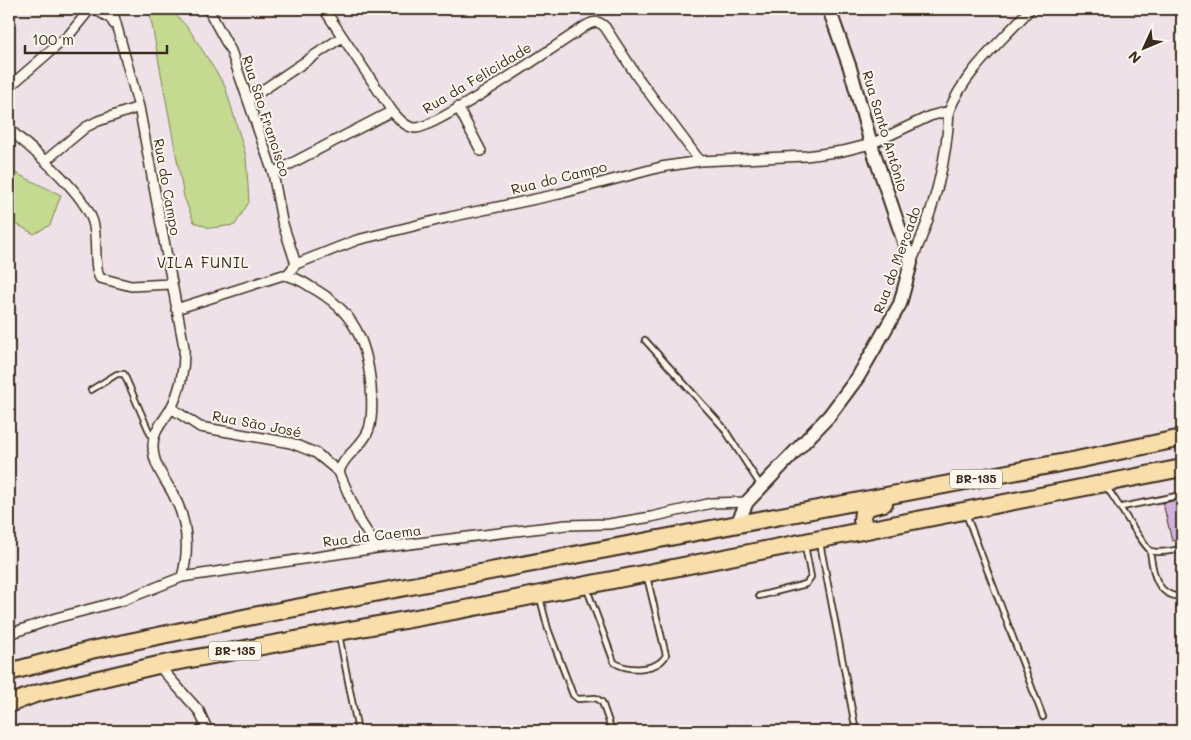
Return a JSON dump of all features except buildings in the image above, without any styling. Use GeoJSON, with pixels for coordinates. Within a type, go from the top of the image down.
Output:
{"type":"FeatureCollection","features":[{"type":"Feature","properties":{"kind":"highway","name":"BR-135"},"geometry":{"type":"LineString","coordinates":[[9,672],[91,650],[253,616],[1081,459],[1182,438]]}},
{"type":"Feature","properties":{"kind":"highway"},"geometry":{"type":"LineString","coordinates":[[868,530],[862,520],[863,511],[876,504],[1002,482],[1081,459]]}},
{"type":"Feature","properties":{"kind":"highway","name":"BR-135"},"geometry":{"type":"LineString","coordinates":[[9,704],[35,694],[158,665],[586,585],[1182,468]]}},
{"type":"Feature","properties":{"kind":"street"},"geometry":{"type":"LineString","coordinates":[[9,87],[97,9],[111,19],[117,28]]}},
{"type":"Feature","properties":{"kind":"street","name":"Rua do Campo"},"geometry":{"type":"LineString","coordinates":[[112,9],[138,107],[184,357],[180,382],[171,408],[153,439]]}},
{"type":"Feature","properties":{"kind":"street","name":"Rua São Francisco"},"geometry":{"type":"LineString","coordinates":[[208,9],[231,51],[248,100],[272,173],[282,221],[296,264]]}},
{"type":"Feature","properties":{"kind":"street","name":"Rua da Felicidade"},"geometry":{"type":"LineString","coordinates":[[324,9],[392,111],[405,124],[415,128],[422,127],[458,107],[587,25],[596,22],[606,27],[638,78],[700,161]]}},
{"type":"Feature","properties":{"kind":"street","name":"Rua Santo Antônio"},"geometry":{"type":"LineString","coordinates":[[829,9],[850,68],[871,144],[910,263]]}},
{"type":"Feature","properties":{"kind":"street","name":"Rua do Mercado"},"geometry":{"type":"LineString","coordinates":[[737,524],[747,502],[829,416],[858,377],[900,304],[910,263],[928,221],[941,177],[950,111],[966,80],[1030,9]]}},
{"type":"Feature","properties":{"kind":"street"},"geometry":{"type":"LineString","coordinates":[[248,100],[342,37]]}},
{"type":"Feature","properties":{"kind":"street"},"geometry":{"type":"LineString","coordinates":[[45,161],[86,127],[138,107]]}},
{"type":"Feature","properties":{"kind":"street"},"geometry":{"type":"LineString","coordinates":[[458,107],[481,150]]}},
{"type":"Feature","properties":{"kind":"street"},"geometry":{"type":"LineString","coordinates":[[272,173],[392,111]]}},
{"type":"Feature","properties":{"kind":"street","name":"Rua do Campo"},"geometry":{"type":"LineString","coordinates":[[296,264],[366,238],[450,217],[559,194],[661,167],[700,161],[806,156],[871,144],[930,116],[950,111]]}},
{"type":"Feature","properties":{"kind":"street"},"geometry":{"type":"LineString","coordinates":[[9,129],[45,161],[89,212],[97,240],[98,272],[100,278],[131,286],[171,284]]}},
{"type":"Feature","properties":{"kind":"street"},"geometry":{"type":"LineString","coordinates":[[287,275],[296,264]]}},
{"type":"Feature","properties":{"kind":"street"},"geometry":{"type":"LineString","coordinates":[[176,309],[278,275],[287,275],[313,288],[337,305],[354,324],[367,354],[372,400],[370,427],[366,437],[343,461],[339,472]]}},
{"type":"Feature","properties":{"kind":"street","name":"Rua São José"},"geometry":{"type":"LineString","coordinates":[[171,408],[200,427],[303,446],[327,461],[339,472],[360,521],[377,548]]}},
{"type":"Feature","properties":{"kind":"street"},"geometry":{"type":"LineString","coordinates":[[153,439],[153,456],[178,505],[188,544],[182,577]]}},
{"type":"Feature","properties":{"kind":"street"},"geometry":{"type":"LineString","coordinates":[[747,502],[754,513],[769,518]]}},
{"type":"Feature","properties":{"kind":"street","name":"Rua da Caema"},"geometry":{"type":"LineString","coordinates":[[9,634],[56,618],[124,600],[182,577],[377,548],[566,525],[608,524],[712,503],[747,502]]}},
{"type":"Feature","properties":{"kind":"street"},"geometry":{"type":"LineString","coordinates":[[158,665],[199,712],[208,731]]}},
{"type":"Feature","properties":{"kind":"lane"},"geometry":{"type":"LineString","coordinates":[[645,340],[723,427],[761,487]]}},
{"type":"Feature","properties":{"kind":"lane"},"geometry":{"type":"LineString","coordinates":[[91,390],[117,374],[124,374],[153,439]]}},
{"type":"Feature","properties":{"kind":"lane"},"geometry":{"type":"LineString","coordinates":[[1104,482],[1122,507],[1143,546],[1150,551],[1164,552],[1182,548]]}},
{"type":"Feature","properties":{"kind":"lane"},"geometry":{"type":"LineString","coordinates":[[1122,507],[1182,495]]}},
{"type":"Feature","properties":{"kind":"lane"},"geometry":{"type":"LineString","coordinates":[[965,510],[1043,717]]}},
{"type":"Feature","properties":{"kind":"lane"},"geometry":{"type":"LineString","coordinates":[[759,596],[806,584],[810,581],[812,541]]}},
{"type":"Feature","properties":{"kind":"lane"},"geometry":{"type":"LineString","coordinates":[[812,541],[856,731]]}},
{"type":"Feature","properties":{"kind":"lane"},"geometry":{"type":"LineString","coordinates":[[1150,551],[1153,575],[1161,590],[1174,597],[1182,597]]}},
{"type":"Feature","properties":{"kind":"lane"},"geometry":{"type":"LineString","coordinates":[[586,585],[614,662],[621,668],[635,670],[661,661],[666,655],[646,573]]}},
{"type":"Feature","properties":{"kind":"lane"},"geometry":{"type":"LineString","coordinates":[[539,594],[548,629],[573,695],[578,699],[596,698],[602,702],[612,731]]}},
{"type":"Feature","properties":{"kind":"lane"},"geometry":{"type":"LineString","coordinates":[[338,632],[358,731]]}},
{"type":"Feature","properties":{"kind":"green space"},"geometry":{"type":"Polygon","coordinates":[[[149,9],[180,9],[174,13],[189,29],[225,86],[246,156],[249,202],[235,225],[210,228],[194,222],[184,197],[149,9]]]}},
{"type":"Feature","properties":{"kind":"green space"},"geometry":{"type":"Polygon","coordinates":[[[9,170],[61,195],[50,225],[34,234],[9,220],[9,170]]]}},
{"type":"Feature","properties":{"kind":"district","name":"VILA FUNIL"},"geometry":{"type":"Point","coordinates":[203,263]}}]}
